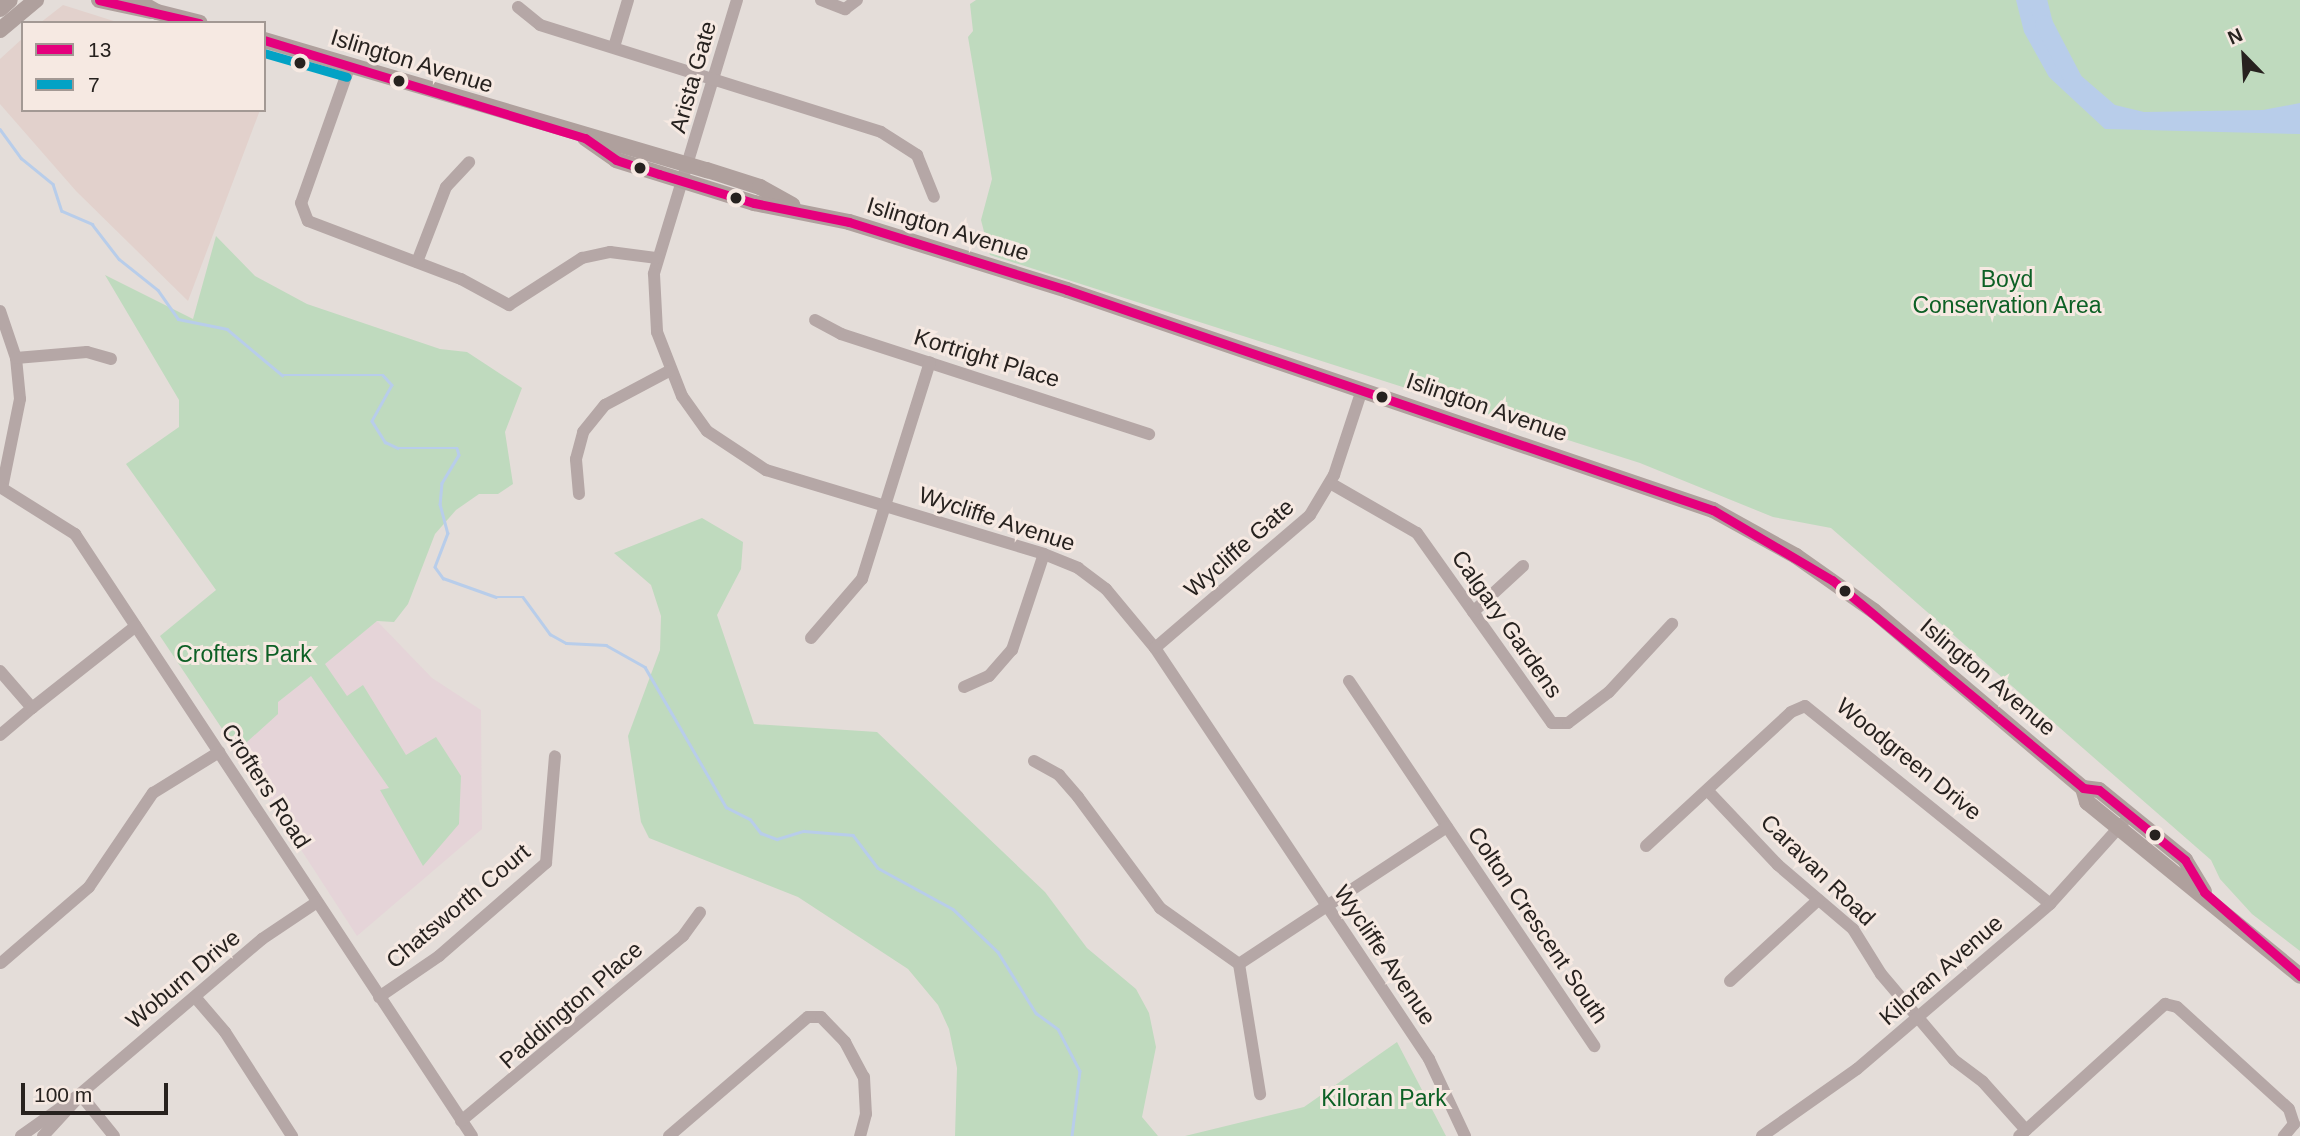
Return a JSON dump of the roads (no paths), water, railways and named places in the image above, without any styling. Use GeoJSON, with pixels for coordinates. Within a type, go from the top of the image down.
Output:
{"type":"FeatureCollection","features":[{"type":"Feature","properties":{"kind":"main road"},"geometry":{"type":"LineString","coordinates":[[0,9],[10,0]]}},
{"type":"Feature","properties":{"kind":"main road"},"geometry":{"type":"LineString","coordinates":[[0,30],[36,0]]}},
{"type":"Feature","properties":{"kind":"main road"},"geometry":{"type":"LineString","coordinates":[[99,0],[160,9]]}},
{"type":"Feature","properties":{"kind":"main road"},"geometry":{"type":"LineString","coordinates":[[136,0],[194,21]]}},
{"type":"Feature","properties":{"kind":"main road","name":"Islington Avenue"},"geometry":{"type":"LineString","coordinates":[[266,41],[585,138],[688,164],[760,187],[803,211]]}},
{"type":"Feature","properties":{"kind":"main road","name":"Islington Avenue"},"geometry":{"type":"LineString","coordinates":[[585,138],[617,160],[681,181],[803,211],[1067,290],[1648,485],[1748,528],[1866,605],[2083,788],[2099,790],[2185,860],[2204,892]]}},
{"type":"Feature","properties":{"kind":"main road","name":"Islington Avenue"},"geometry":{"type":"LineString","coordinates":[[2083,788],[2087,802],[2204,892],[2300,975]]}},
{"type":"Feature","properties":{"kind":"street"},"geometry":{"type":"LineString","coordinates":[[614,47],[628,0]]}},
{"type":"Feature","properties":{"kind":"street","name":"Arista Gate"},"geometry":{"type":"LineString","coordinates":[[681,181],[737,0]]}},
{"type":"Feature","properties":{"kind":"street"},"geometry":{"type":"LineString","coordinates":[[821,0],[845,9],[857,0]]}},
{"type":"Feature","properties":{"kind":"street"},"geometry":{"type":"LineString","coordinates":[[518,6],[540,25],[713,78],[893,138],[917,155],[934,197]]}},
{"type":"Feature","properties":{"kind":"street"},"geometry":{"type":"LineString","coordinates":[[350,65],[301,215],[417,262],[509,305],[582,258],[610,252],[656,258]]}},
{"type":"Feature","properties":{"kind":"street"},"geometry":{"type":"LineString","coordinates":[[417,262],[446,187],[469,162]]}},
{"type":"Feature","properties":{"kind":"street","name":"Wycliffe Avenue"},"geometry":{"type":"LineString","coordinates":[[681,181],[656,258],[653,309],[669,371],[707,431],[733,453],[766,470],[1044,554],[1098,582],[1155,648],[1444,1083],[1465,1136]]}},
{"type":"Feature","properties":{"kind":"street"},"geometry":{"type":"LineString","coordinates":[[0,311],[16,358],[20,399],[1,487]]}},
{"type":"Feature","properties":{"kind":"street","name":"Kortright Place"},"geometry":{"type":"LineString","coordinates":[[814,320],[930,362],[1149,434]]}},
{"type":"Feature","properties":{"kind":"street"},"geometry":{"type":"LineString","coordinates":[[16,358],[87,352],[111,359]]}},
{"type":"Feature","properties":{"kind":"street"},"geometry":{"type":"LineString","coordinates":[[811,638],[862,579],[930,362]]}},
{"type":"Feature","properties":{"kind":"street"},"geometry":{"type":"LineString","coordinates":[[579,494],[576,459],[583,432],[605,405],[669,371]]}},
{"type":"Feature","properties":{"kind":"street","name":"Wycliffe Gate"},"geometry":{"type":"LineString","coordinates":[[1155,648],[1305,520],[1330,483],[1362,390]]}},
{"type":"Feature","properties":{"kind":"street","name":"Calgary Gardens"},"geometry":{"type":"LineString","coordinates":[[1330,483],[1417,533],[1537,705],[1559,726],[1609,692],[1672,624]]}},
{"type":"Feature","properties":{"kind":"street","name":"Crofters Road"},"geometry":{"type":"LineString","coordinates":[[1,487],[75,534],[472,1136]]}},
{"type":"Feature","properties":{"kind":"street"},"geometry":{"type":"LineString","coordinates":[[964,687],[989,676],[1012,650],[1044,554]]}},
{"type":"Feature","properties":{"kind":"street"},"geometry":{"type":"LineString","coordinates":[[1473,612],[1523,566]]}},
{"type":"Feature","properties":{"kind":"street"},"geometry":{"type":"LineString","coordinates":[[0,735],[136,626]]}},
{"type":"Feature","properties":{"kind":"street"},"geometry":{"type":"LineString","coordinates":[[0,671],[32,708]]}},
{"type":"Feature","properties":{"kind":"street","name":"Colton Crescent South"},"geometry":{"type":"LineString","coordinates":[[1349,681],[1594,1046]]}},
{"type":"Feature","properties":{"kind":"street","name":"Woodgreen Drive"},"geometry":{"type":"LineString","coordinates":[[1646,846],[1791,712],[1805,706],[2050,904]]}},
{"type":"Feature","properties":{"kind":"street"},"geometry":{"type":"LineString","coordinates":[[1,963],[89,887],[153,793],[219,752]]}},
{"type":"Feature","properties":{"kind":"street","name":"Chatsworth Court"},"geometry":{"type":"LineString","coordinates":[[379,997],[439,956],[546,863],[555,756]]}},
{"type":"Feature","properties":{"kind":"street"},"geometry":{"type":"LineString","coordinates":[[1034,761],[1059,775],[1078,797],[1160,908],[1239,964],[1260,1094]]}},
{"type":"Feature","properties":{"kind":"street","name":"Caravan Road"},"geometry":{"type":"LineString","coordinates":[[1708,791],[1818,900],[1864,940],[1881,974],[1954,1060],[1983,1082],[2023,1133]]}},
{"type":"Feature","properties":{"kind":"street","name":"Kiloran Avenue"},"geometry":{"type":"LineString","coordinates":[[1762,1136],[1919,1017],[2050,904],[2130,815]]}},
{"type":"Feature","properties":{"kind":"street"},"geometry":{"type":"LineString","coordinates":[[1239,964],[1447,827]]}},
{"type":"Feature","properties":{"kind":"street"},"geometry":{"type":"LineString","coordinates":[[1730,982],[1818,900]]}},
{"type":"Feature","properties":{"kind":"street","name":"Woburn Drive"},"geometry":{"type":"LineString","coordinates":[[21,1136],[80,1094],[272,931],[317,902]]}},
{"type":"Feature","properties":{"kind":"street","name":"Paddington Place"},"geometry":{"type":"LineString","coordinates":[[461,1121],[683,936],[700,913]]}},
{"type":"Feature","properties":{"kind":"street"},"geometry":{"type":"LineString","coordinates":[[195,997],[225,1032],[292,1136]]}},
{"type":"Feature","properties":{"kind":"street"},"geometry":{"type":"LineString","coordinates":[[2023,1133],[2165,1004],[2177,1007],[2289,1109],[2294,1124],[2284,1136]]}},
{"type":"Feature","properties":{"kind":"street"},"geometry":{"type":"LineString","coordinates":[[669,1136],[808,1017],[828,1022],[860,1066],[866,1094],[860,1136]]}},
{"type":"Feature","properties":{"kind":"street"},"geometry":{"type":"LineString","coordinates":[[80,1094],[114,1136]]}},
{"type":"Feature","properties":{"kind":"street","name":"Woburn Drive"},"geometry":{"type":"LineString","coordinates":[[43,1136],[80,1094]]}},
{"type":"Feature","properties":{"kind":"water"},"geometry":{"type":"Polygon","coordinates":[[[2016,0],[2041,0],[2043,27],[2056,54],[2115,105],[2144,112],[2263,110],[2300,103],[2300,134],[2105,129],[2049,77],[2024,32],[2016,0]]]}},
{"type":"Feature","properties":{"kind":"waterway"},"geometry":{"type":"LineString","coordinates":[[2038,0],[2044,24],[2075,83]]}},
{"type":"Feature","properties":{"kind":"waterway"},"geometry":{"type":"LineString","coordinates":[[0,129],[21,158],[53,184],[62,211],[92,224],[119,259],[158,290],[178,319],[227,329],[282,375],[383,375],[392,385],[372,421],[385,442],[398,448],[457,448],[459,455],[442,483],[440,504],[448,533],[435,567],[443,578],[496,597],[523,597],[550,634],[566,643],[606,645],[645,667],[726,807],[750,819],[761,833],[777,839],[804,831],[853,835],[878,868],[953,909],[998,952],[1036,1013],[1058,1029],[1080,1071],[1072,1136]]}},
{"type":"Feature","properties":{"kind":"park label","name":"Boyd Conservation Area"},"geometry":{"type":"Point","coordinates":[2007,292]}},
{"type":"Feature","properties":{"kind":"park label","name":"Crofters Park"},"geometry":{"type":"Point","coordinates":[244,654]}},
{"type":"Feature","properties":{"kind":"park label","name":"Kiloran Park"},"geometry":{"type":"Point","coordinates":[1384,1098]}}]}
